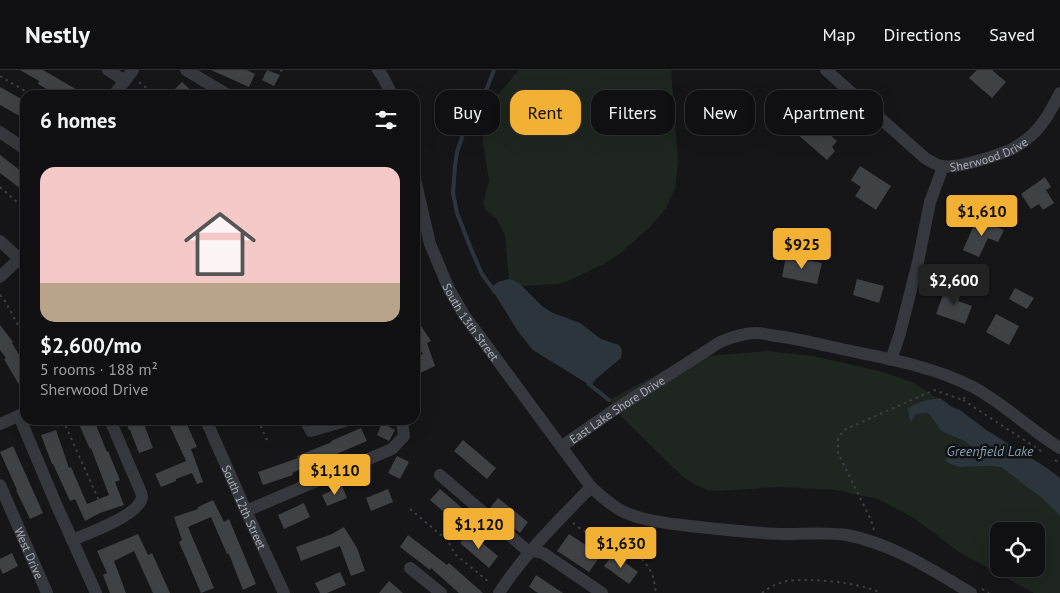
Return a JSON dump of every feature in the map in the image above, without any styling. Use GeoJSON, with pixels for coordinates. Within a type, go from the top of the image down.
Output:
{"type":"FeatureCollection","features":[{"type":"Feature","properties":{"kind":"street"},"geometry":{"type":"LineString","coordinates":[[108,70],[129,75],[118,90]]}},
{"type":"Feature","properties":{"kind":"street"},"geometry":{"type":"LineString","coordinates":[[186,70],[220,90]]}},
{"type":"Feature","properties":{"kind":"street"},"geometry":{"type":"LineString","coordinates":[[378,70],[390,90]]}},
{"type":"Feature","properties":{"kind":"street"},"geometry":{"type":"LineString","coordinates":[[826,70],[924,158],[943,167]]}},
{"type":"Feature","properties":{"kind":"street","name":"Sherwood Drive"},"geometry":{"type":"LineString","coordinates":[[891,360],[916,271],[930,202],[943,167],[980,160],[1022,144],[1043,122],[1060,93]]}},
{"type":"Feature","properties":{"kind":"street"},"geometry":{"type":"LineString","coordinates":[[0,132],[20,146]]}},
{"type":"Feature","properties":{"kind":"street","name":"South 13th Street"},"geometry":{"type":"LineString","coordinates":[[420,201],[430,244],[449,288],[464,315],[562,446]]}},
{"type":"Feature","properties":{"kind":"street"},"geometry":{"type":"LineString","coordinates":[[0,242],[20,260]]}},
{"type":"Feature","properties":{"kind":"street"},"geometry":{"type":"LineString","coordinates":[[0,277],[20,263]]}},
{"type":"Feature","properties":{"kind":"street","name":"East Lake Shore Drive"},"geometry":{"type":"LineString","coordinates":[[971,593],[920,562],[878,543],[847,535],[733,531],[653,520],[625,512],[613,506],[591,487],[562,446],[720,342],[734,337],[759,333],[891,360],[950,377],[992,398],[1057,454]]}},
{"type":"Feature","properties":{"kind":"street"},"geometry":{"type":"LineString","coordinates":[[0,424],[20,415]]}},
{"type":"Feature","properties":{"kind":"street"},"geometry":{"type":"LineString","coordinates":[[26,425],[72,540],[96,593]]}},
{"type":"Feature","properties":{"kind":"street"},"geometry":{"type":"LineString","coordinates":[[72,540],[127,515],[140,503],[142,497],[140,490],[112,425]]}},
{"type":"Feature","properties":{"kind":"street","name":"South 12th Street"},"geometry":{"type":"LineString","coordinates":[[208,425],[284,593]]}},
{"type":"Feature","properties":{"kind":"street"},"geometry":{"type":"LineString","coordinates":[[308,425],[310,431],[331,425]]}},
{"type":"Feature","properties":{"kind":"street"},"geometry":{"type":"LineString","coordinates":[[246,511],[392,449],[404,436],[402,425]]}},
{"type":"Feature","properties":{"kind":"street"},"geometry":{"type":"LineString","coordinates":[[440,475],[529,552],[542,553],[602,593]]}},
{"type":"Feature","properties":{"kind":"street","name":"West Drive"},"geometry":{"type":"LineString","coordinates":[[0,485],[47,593]]}},
{"type":"Feature","properties":{"kind":"street"},"geometry":{"type":"LineString","coordinates":[[501,590],[529,552],[591,487]]}},
{"type":"Feature","properties":{"kind":"street"},"geometry":{"type":"LineString","coordinates":[[410,568],[441,593]]}},
{"type":"Feature","properties":{"kind":"path"},"geometry":{"type":"LineString","coordinates":[[129,75],[148,90]]}},
{"type":"Feature","properties":{"kind":"path"},"geometry":{"type":"LineString","coordinates":[[0,76],[24,90]]}},
{"type":"Feature","properties":{"kind":"path"},"geometry":{"type":"LineString","coordinates":[[0,187],[20,204]]}},
{"type":"Feature","properties":{"kind":"path"},"geometry":{"type":"LineString","coordinates":[[0,295],[20,329]]}},
{"type":"Feature","properties":{"kind":"path"},"geometry":{"type":"LineString","coordinates":[[963,400],[973,387]]}},
{"type":"Feature","properties":{"kind":"path"},"geometry":{"type":"LineString","coordinates":[[871,520],[838,453],[838,438],[844,430],[934,390],[963,400],[1046,455]]}},
{"type":"Feature","properties":{"kind":"path"},"geometry":{"type":"LineString","coordinates":[[65,425],[110,524]]}},
{"type":"Feature","properties":{"kind":"path"},"geometry":{"type":"LineString","coordinates":[[260,425],[268,442]]}},
{"type":"Feature","properties":{"kind":"path"},"geometry":{"type":"LineString","coordinates":[[1057,454],[1060,463]]}},
{"type":"Feature","properties":{"kind":"path"},"geometry":{"type":"LineString","coordinates":[[410,509],[448,541],[455,554],[501,590]]}},
{"type":"Feature","properties":{"kind":"path"},"geometry":{"type":"LineString","coordinates":[[564,514],[577,526],[590,534],[627,549],[642,559],[652,574],[656,593]]}},
{"type":"Feature","properties":{"kind":"path"},"geometry":{"type":"LineString","coordinates":[[762,593],[768,588],[786,582],[813,580],[849,584],[876,590],[881,593]]}},
{"type":"Feature","properties":{"kind":"shaded area"},"geometry":{"type":"Polygon","coordinates":[[[519,70],[671,70],[673,90],[591,90],[591,135],[675,135],[675,122],[678,161],[675,189],[666,208],[650,227],[619,254],[604,264],[568,281],[557,284],[522,286],[509,279],[505,236],[497,219],[486,210],[483,204],[489,181],[483,135],[500,135],[500,92],[519,70]]]}},
{"type":"Feature","properties":{"kind":"shaded area"},"geometry":{"type":"Polygon","coordinates":[[[766,351],[813,356],[883,372],[912,382],[937,398],[912,406],[911,421],[916,414],[927,413],[941,431],[964,441],[972,447],[972,453],[946,458],[950,464],[965,467],[1001,467],[1043,499],[1060,516],[1060,593],[1034,593],[1005,577],[1045,577],[1045,522],[990,522],[990,569],[959,552],[914,518],[878,499],[836,490],[779,487],[717,491],[707,490],[694,484],[682,476],[621,416],[609,400],[665,370],[708,356],[766,351]]]}},
{"type":"Feature","properties":{"kind":"water"},"geometry":{"type":"Polygon","coordinates":[[[509,279],[520,284],[543,307],[553,313],[580,323],[601,339],[619,345],[622,350],[621,358],[596,379],[591,386],[533,350],[519,333],[491,288],[498,282],[509,279]]]}},
{"type":"Feature","properties":{"kind":"water","name":"Greenfield Lake"},"geometry":{"type":"Polygon","coordinates":[[[940,398],[1060,478],[1060,516],[1043,499],[1001,467],[960,467],[946,461],[946,458],[950,456],[972,453],[972,447],[964,441],[941,431],[927,413],[916,414],[911,422],[908,408],[923,401],[940,398]]]}},
{"type":"Feature","properties":{"kind":"building"},"geometry":{"type":"Polygon","coordinates":[[[20,70],[43,70],[77,90],[48,90],[38,84],[39,81],[20,70]]]}},
{"type":"Feature","properties":{"kind":"building"},"geometry":{"type":"Polygon","coordinates":[[[211,70],[247,70],[255,74],[249,87],[211,70]]]}},
{"type":"Feature","properties":{"kind":"building"},"geometry":{"type":"Polygon","coordinates":[[[267,70],[280,75],[274,86],[262,80],[267,70]]]}},
{"type":"Feature","properties":{"kind":"building"},"geometry":{"type":"Polygon","coordinates":[[[977,70],[992,70],[1006,82],[992,98],[969,78],[977,70]]]}},
{"type":"Feature","properties":{"kind":"building"},"geometry":{"type":"Polygon","coordinates":[[[182,82],[191,90],[174,90],[182,82]]]}},
{"type":"Feature","properties":{"kind":"building"},"geometry":{"type":"Polygon","coordinates":[[[0,87],[20,98],[20,116],[0,105],[0,87]]]}},
{"type":"Feature","properties":{"kind":"building"},"geometry":{"type":"Polygon","coordinates":[[[798,135],[830,135],[837,141],[832,147],[835,151],[827,160],[798,135]]]}},
{"type":"Feature","properties":{"kind":"building"},"geometry":{"type":"Polygon","coordinates":[[[0,155],[20,170],[20,188],[0,173],[0,155]]]}},
{"type":"Feature","properties":{"kind":"building"},"geometry":{"type":"Polygon","coordinates":[[[860,166],[891,186],[876,210],[855,196],[861,187],[851,180],[860,166]]]}},
{"type":"Feature","properties":{"kind":"building"},"geometry":{"type":"Polygon","coordinates":[[[1045,177],[1051,187],[1046,190],[1054,203],[1043,210],[1039,204],[1031,209],[1021,194],[1045,177]]]}},
{"type":"Feature","properties":{"kind":"building"},"geometry":{"type":"Polygon","coordinates":[[[977,218],[1004,230],[998,242],[988,238],[979,257],[963,250],[977,218]]]}},
{"type":"Feature","properties":{"kind":"building"},"geometry":{"type":"Polygon","coordinates":[[[786,256],[822,263],[817,284],[782,277],[786,256]]]}},
{"type":"Feature","properties":{"kind":"building"},"geometry":{"type":"Polygon","coordinates":[[[857,279],[884,286],[879,303],[853,295],[857,279]]]}},
{"type":"Feature","properties":{"kind":"building"},"geometry":{"type":"Polygon","coordinates":[[[947,284],[962,290],[958,301],[972,306],[965,324],[936,314],[947,284]]]}},
{"type":"Feature","properties":{"kind":"building"},"geometry":{"type":"Polygon","coordinates":[[[1015,288],[1034,298],[1027,309],[1009,299],[1015,288]]]}},
{"type":"Feature","properties":{"kind":"building"},"geometry":{"type":"Polygon","coordinates":[[[996,314],[1019,326],[1009,345],[986,332],[996,314]]]}},
{"type":"Feature","properties":{"kind":"building"},"geometry":{"type":"Polygon","coordinates":[[[420,324],[431,341],[427,343],[435,366],[420,373],[420,356],[423,354],[420,350],[420,324]]]}},
{"type":"Feature","properties":{"kind":"building"},"geometry":{"type":"Polygon","coordinates":[[[0,325],[13,342],[20,357],[20,386],[4,359],[6,358],[0,350],[0,325]]]}},
{"type":"Feature","properties":{"kind":"building"},"geometry":{"type":"Polygon","coordinates":[[[79,425],[96,425],[120,480],[115,482],[124,505],[100,513],[85,521],[75,499],[70,501],[52,464],[41,435],[56,430],[69,468],[71,467],[87,504],[109,495],[79,425]]]}},
{"type":"Feature","properties":{"kind":"building"},"geometry":{"type":"Polygon","coordinates":[[[127,425],[144,425],[153,448],[139,453],[127,425]]]}},
{"type":"Feature","properties":{"kind":"building"},"geometry":{"type":"Polygon","coordinates":[[[169,425],[187,425],[197,447],[191,449],[203,482],[197,484],[192,473],[161,487],[155,474],[186,461],[169,425]]]}},
{"type":"Feature","properties":{"kind":"building"},"geometry":{"type":"Polygon","coordinates":[[[381,425],[386,425],[395,430],[389,441],[377,435],[381,425]]]}},
{"type":"Feature","properties":{"kind":"building"},"geometry":{"type":"Polygon","coordinates":[[[361,428],[367,441],[292,473],[293,475],[263,485],[258,472],[298,458],[297,456],[361,428]]]}},
{"type":"Feature","properties":{"kind":"building"},"geometry":{"type":"Polygon","coordinates":[[[463,440],[496,468],[487,479],[454,451],[463,440]]]}},
{"type":"Feature","properties":{"kind":"building"},"geometry":{"type":"Polygon","coordinates":[[[13,446],[43,513],[30,519],[0,452],[13,446]]]}},
{"type":"Feature","properties":{"kind":"building"},"geometry":{"type":"Polygon","coordinates":[[[397,456],[409,462],[400,479],[388,473],[397,456]]]}},
{"type":"Feature","properties":{"kind":"building"},"geometry":{"type":"Polygon","coordinates":[[[342,486],[347,498],[327,506],[322,495],[342,486]]]}},
{"type":"Feature","properties":{"kind":"building"},"geometry":{"type":"Polygon","coordinates":[[[388,489],[393,502],[371,511],[366,498],[388,489]]]}},
{"type":"Feature","properties":{"kind":"building"},"geometry":{"type":"Polygon","coordinates":[[[440,489],[469,514],[459,525],[430,500],[440,489]]]}},
{"type":"Feature","properties":{"kind":"building"},"geometry":{"type":"Polygon","coordinates":[[[498,498],[528,522],[520,533],[490,508],[498,498]]]}},
{"type":"Feature","properties":{"kind":"building"},"geometry":{"type":"Polygon","coordinates":[[[213,500],[224,522],[229,519],[256,584],[243,590],[229,554],[227,554],[211,517],[188,527],[214,588],[201,593],[179,542],[182,540],[174,517],[198,509],[198,507],[213,500]]]}},
{"type":"Feature","properties":{"kind":"building"},"geometry":{"type":"Polygon","coordinates":[[[304,503],[310,517],[284,529],[278,515],[304,503]]]}},
{"type":"Feature","properties":{"kind":"building"},"geometry":{"type":"Polygon","coordinates":[[[344,527],[357,548],[365,571],[351,576],[340,546],[301,561],[296,547],[332,534],[344,527]]]}},
{"type":"Feature","properties":{"kind":"building"},"geometry":{"type":"Polygon","coordinates":[[[469,532],[498,556],[489,568],[460,543],[469,532]]]}},
{"type":"Feature","properties":{"kind":"building"},"geometry":{"type":"Polygon","coordinates":[[[138,534],[148,555],[152,553],[170,593],[153,593],[134,551],[114,561],[126,593],[110,593],[103,575],[107,573],[97,551],[138,534]]]}},
{"type":"Feature","properties":{"kind":"building"},"geometry":{"type":"Polygon","coordinates":[[[569,534],[601,555],[589,572],[557,551],[569,534]]]}},
{"type":"Feature","properties":{"kind":"building"},"geometry":{"type":"Polygon","coordinates":[[[408,535],[447,565],[449,563],[483,593],[459,593],[431,568],[430,570],[400,547],[408,535]]]}},
{"type":"Feature","properties":{"kind":"building"},"geometry":{"type":"Polygon","coordinates":[[[12,553],[18,566],[3,574],[0,568],[0,559],[12,553]]]}},
{"type":"Feature","properties":{"kind":"building"},"geometry":{"type":"Polygon","coordinates":[[[613,554],[638,572],[629,584],[604,566],[613,554]]]}},
{"type":"Feature","properties":{"kind":"building"},"geometry":{"type":"Polygon","coordinates":[[[340,572],[346,585],[327,593],[320,593],[315,583],[340,572]]]}},
{"type":"Feature","properties":{"kind":"building"},"geometry":{"type":"Polygon","coordinates":[[[536,575],[563,593],[538,593],[529,587],[536,575]]]}},
{"type":"Feature","properties":{"kind":"building"},"geometry":{"type":"Polygon","coordinates":[[[389,581],[403,593],[379,593],[389,581]]]}},
{"type":"Feature","properties":{"kind":"waterway"},"geometry":{"type":"LineString","coordinates":[[494,70],[487,88],[469,117],[457,152],[453,193],[457,213],[471,249],[482,274],[495,292]]}},
{"type":"Feature","properties":{"kind":"waterway"},"geometry":{"type":"LineString","coordinates":[[589,384],[609,400]]}}]}
